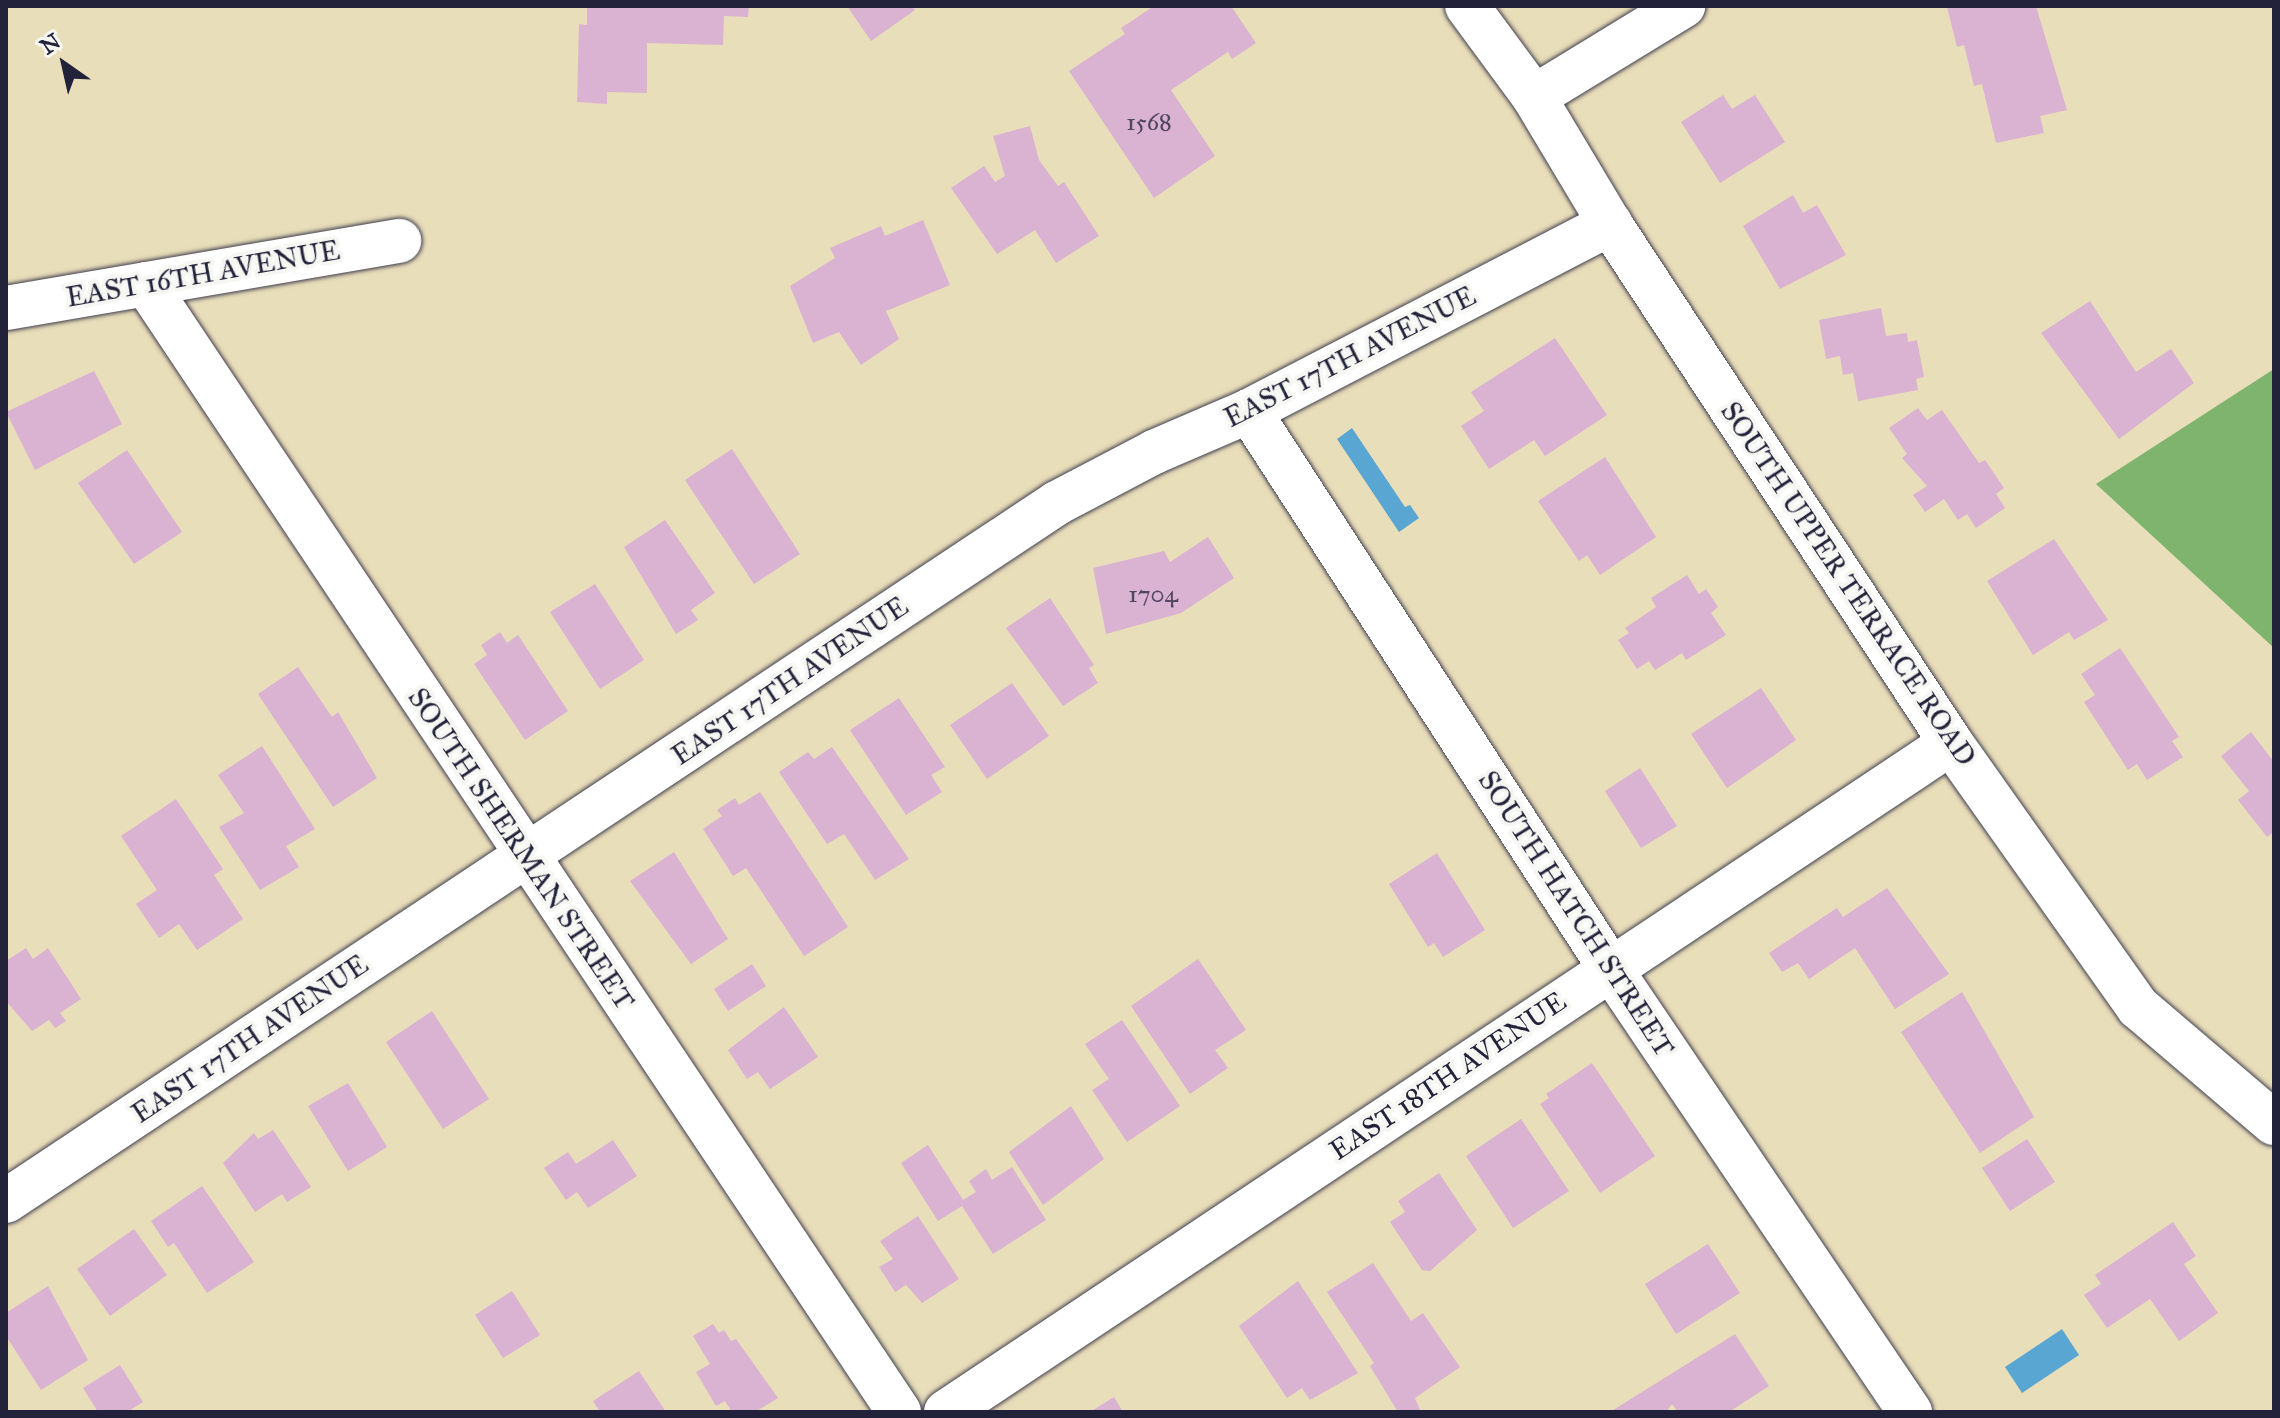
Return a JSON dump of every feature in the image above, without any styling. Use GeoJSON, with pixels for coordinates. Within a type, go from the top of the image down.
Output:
{"type":"FeatureCollection","features":[{"type":"Feature","properties":{"kind":"street","name":"SOUTH UPPER TERRACE ROAD"},"geometry":{"type":"LineString","coordinates":[[1467,6],[1534,97],[1610,224],[1951,743],[2138,1007],[2274,1123]]}},
{"type":"Feature","properties":{"kind":"street"},"geometry":{"type":"LineString","coordinates":[[1534,97],[1683,6]]}},
{"type":"Feature","properties":{"kind":"street","name":"EAST 17TH AVENUE"},"geometry":{"type":"LineString","coordinates":[[6,1201],[1057,503],[1154,452],[1249,411],[1610,224]]}},
{"type":"Feature","properties":{"kind":"street","name":"EAST 16TH AVENUE"},"geometry":{"type":"LineString","coordinates":[[6,308],[399,241]]}},
{"type":"Feature","properties":{"kind":"street","name":"SOUTH SHERMAN STREET"},"geometry":{"type":"LineString","coordinates":[[146,284],[525,857],[899,1412]]}},
{"type":"Feature","properties":{"kind":"street","name":"SOUTH HATCH STREET"},"geometry":{"type":"LineString","coordinates":[[1249,411],[1610,968],[1910,1412]]}},
{"type":"Feature","properties":{"kind":"street","name":"EAST 18TH AVENUE"},"geometry":{"type":"LineString","coordinates":[[946,1412],[1951,743]]}},
{"type":"Feature","properties":{"kind":"green space"},"geometry":{"type":"Polygon","coordinates":[[[2274,369],[2274,648],[2096,484],[2274,369]]]}},
{"type":"Feature","properties":{"kind":"water"},"geometry":{"type":"Polygon","coordinates":[[[1352,428],[1405,507],[1410,505],[1419,518],[1399,532],[1337,439],[1352,428]]]}},
{"type":"Feature","properties":{"kind":"water"},"geometry":{"type":"Polygon","coordinates":[[[2062,1329],[2079,1355],[2022,1393],[2005,1367],[2062,1329]]]}},
{"type":"Feature","properties":{"kind":"building"},"geometry":{"type":"Polygon","coordinates":[[[587,6],[749,6],[748,17],[724,16],[723,45],[647,43],[647,93],[607,92],[607,104],[577,102],[579,24],[587,25],[587,6]]]}},
{"type":"Feature","properties":{"kind":"building"},"geometry":{"type":"Polygon","coordinates":[[[847,6],[912,6],[915,10],[871,41],[847,6]]]}},
{"type":"Feature","properties":{"kind":"building"},"geometry":{"type":"Polygon","coordinates":[[[1154,6],[1231,6],[1256,43],[1232,59],[1228,52],[1171,90],[1215,156],[1154,198],[1069,71],[1125,34],[1121,28],[1154,6]]]}},
{"type":"Feature","properties":{"kind":"building"},"geometry":{"type":"Polygon","coordinates":[[[2036,6],[2067,110],[2040,116],[2044,133],[1996,143],[1982,84],[1974,86],[1964,45],[1957,47],[1947,7],[2036,6]]]}},
{"type":"Feature","properties":{"kind":"building"},"geometry":{"type":"Polygon","coordinates":[[[1723,95],[1732,109],[1755,95],[1785,142],[1720,183],[1681,122],[1723,95]]]}},
{"type":"Feature","properties":{"kind":"building"},"geometry":{"type":"Polygon","coordinates":[[[1030,126],[1039,160],[1058,186],[1064,182],[1099,236],[1056,263],[1035,230],[997,254],[951,188],[984,166],[995,182],[1005,176],[993,136],[1030,126]]]}},
{"type":"Feature","properties":{"kind":"building"},"geometry":{"type":"Polygon","coordinates":[[[1793,195],[1803,213],[1817,205],[1846,255],[1780,289],[1743,226],[1793,195]]]}},
{"type":"Feature","properties":{"kind":"building"},"geometry":{"type":"Polygon","coordinates":[[[923,220],[950,285],[886,311],[899,339],[861,365],[839,332],[813,343],[790,286],[835,258],[830,248],[881,226],[885,236],[923,220]]]}},
{"type":"Feature","properties":{"kind":"building"},"geometry":{"type":"Polygon","coordinates":[[[2090,301],[2136,372],[2171,349],[2194,383],[2119,439],[2041,333],[2090,301]]]}},
{"type":"Feature","properties":{"kind":"building"},"geometry":{"type":"Polygon","coordinates":[[[1881,308],[1886,336],[1907,333],[1908,342],[1917,340],[1924,377],[1916,379],[1918,390],[1858,401],[1853,373],[1843,375],[1840,356],[1826,359],[1819,320],[1881,308]]]}},
{"type":"Feature","properties":{"kind":"building"},"geometry":{"type":"Polygon","coordinates":[[[1555,338],[1607,415],[1545,456],[1534,440],[1489,469],[1461,426],[1484,411],[1471,392],[1555,338]]]}},
{"type":"Feature","properties":{"kind":"building"},"geometry":{"type":"Polygon","coordinates":[[[94,371],[122,424],[35,470],[6,412],[94,371]]]}},
{"type":"Feature","properties":{"kind":"building"},"geometry":{"type":"Polygon","coordinates":[[[1918,408],[1927,420],[1942,410],[1979,463],[1985,460],[2004,488],[1996,494],[2005,508],[1976,528],[1967,514],[1958,520],[1944,499],[1925,512],[1913,495],[1927,486],[1902,458],[1907,454],[1889,428],[1918,408]]]}},
{"type":"Feature","properties":{"kind":"building"},"geometry":{"type":"Polygon","coordinates":[[[732,449],[800,554],[754,584],[685,480],[732,449]]]}},
{"type":"Feature","properties":{"kind":"building"},"geometry":{"type":"Polygon","coordinates":[[[127,450],[182,532],[134,564],[78,483],[127,450]]]}},
{"type":"Feature","properties":{"kind":"building"},"geometry":{"type":"Polygon","coordinates":[[[1605,457],[1656,537],[1600,575],[1587,555],[1579,561],[1538,501],[1605,457]]]}},
{"type":"Feature","properties":{"kind":"building"},"geometry":{"type":"Polygon","coordinates":[[[665,520],[715,593],[691,610],[698,620],[676,634],[624,547],[665,520]]]}},
{"type":"Feature","properties":{"kind":"building"},"geometry":{"type":"Polygon","coordinates":[[[1208,537],[1234,578],[1181,613],[1106,634],[1093,568],[1164,551],[1170,562],[1208,537]]]}},
{"type":"Feature","properties":{"kind":"building"},"geometry":{"type":"Polygon","coordinates":[[[2054,539],[2108,620],[2074,640],[2069,632],[2033,655],[1987,581],[2054,539]]]}},
{"type":"Feature","properties":{"kind":"building"},"geometry":{"type":"Polygon","coordinates":[[[1687,575],[1699,594],[1706,589],[1718,607],[1711,613],[1726,635],[1686,660],[1682,653],[1655,670],[1649,661],[1637,669],[1618,640],[1629,633],[1625,628],[1656,607],[1651,598],[1687,575]]]}},
{"type":"Feature","properties":{"kind":"building"},"geometry":{"type":"Polygon","coordinates":[[[595,584],[644,660],[600,689],[550,612],[595,584]]]}},
{"type":"Feature","properties":{"kind":"building"},"geometry":{"type":"Polygon","coordinates":[[[1050,598],[1094,665],[1089,668],[1098,683],[1063,706],[1006,628],[1050,598]]]}},
{"type":"Feature","properties":{"kind":"building"},"geometry":{"type":"Polygon","coordinates":[[[500,632],[507,643],[518,635],[568,711],[525,740],[474,664],[487,655],[481,645],[500,632]]]}},
{"type":"Feature","properties":{"kind":"building"},"geometry":{"type":"Polygon","coordinates":[[[2120,648],[2179,737],[2172,741],[2183,757],[2147,780],[2137,764],[2128,770],[2084,702],[2095,695],[2081,674],[2120,648]]]}},
{"type":"Feature","properties":{"kind":"building"},"geometry":{"type":"Polygon","coordinates":[[[298,667],[332,717],[338,712],[377,778],[333,807],[258,694],[298,667]]]}},
{"type":"Feature","properties":{"kind":"building"},"geometry":{"type":"Polygon","coordinates":[[[1012,683],[1049,736],[987,779],[950,725],[1012,683]]]}},
{"type":"Feature","properties":{"kind":"building"},"geometry":{"type":"Polygon","coordinates":[[[1761,688],[1796,740],[1727,788],[1691,734],[1761,688]]]}},
{"type":"Feature","properties":{"kind":"building"},"geometry":{"type":"Polygon","coordinates":[[[899,698],[945,767],[931,775],[942,792],[906,815],[850,730],[899,698]]]}},
{"type":"Feature","properties":{"kind":"building"},"geometry":{"type":"Polygon","coordinates":[[[2251,732],[2274,762],[2274,832],[2267,837],[2238,800],[2249,791],[2221,756],[2251,732]]]}},
{"type":"Feature","properties":{"kind":"building"},"geometry":{"type":"Polygon","coordinates":[[[262,746],[315,829],[286,846],[299,867],[260,890],[219,827],[244,813],[218,775],[262,746]]]}},
{"type":"Feature","properties":{"kind":"building"},"geometry":{"type":"Polygon","coordinates":[[[832,747],[909,859],[875,880],[844,834],[827,844],[779,772],[808,752],[814,759],[832,747]]]}},
{"type":"Feature","properties":{"kind":"building"},"geometry":{"type":"Polygon","coordinates":[[[1640,768],[1677,826],[1641,848],[1605,791],[1640,768]]]}},
{"type":"Feature","properties":{"kind":"building"},"geometry":{"type":"Polygon","coordinates":[[[760,792],[848,927],[804,956],[746,868],[733,876],[703,829],[722,816],[717,810],[735,798],[739,805],[760,792]]]}},
{"type":"Feature","properties":{"kind":"building"},"geometry":{"type":"Polygon","coordinates":[[[176,799],[223,869],[214,875],[243,919],[197,950],[179,924],[159,938],[136,904],[157,890],[121,836],[176,799]]]}},
{"type":"Feature","properties":{"kind":"building"},"geometry":{"type":"Polygon","coordinates":[[[674,852],[728,939],[691,964],[630,881],[674,852]]]}},
{"type":"Feature","properties":{"kind":"building"},"geometry":{"type":"Polygon","coordinates":[[[1437,853],[1485,930],[1443,957],[1434,943],[1428,947],[1389,884],[1437,853]]]}},
{"type":"Feature","properties":{"kind":"building"},"geometry":{"type":"Polygon","coordinates":[[[1887,888],[1949,974],[1895,1009],[1855,948],[1809,979],[1798,963],[1782,972],[1769,953],[1837,908],[1843,917],[1887,888]]]}},
{"type":"Feature","properties":{"kind":"building"},"geometry":{"type":"Polygon","coordinates":[[[26,948],[33,959],[48,948],[81,999],[60,1013],[66,1021],[55,1028],[49,1020],[32,1031],[6,1001],[6,961],[26,948]]]}},
{"type":"Feature","properties":{"kind":"building"},"geometry":{"type":"Polygon","coordinates":[[[1198,959],[1246,1030],[1215,1050],[1228,1068],[1190,1094],[1131,1006],[1198,959]]]}},
{"type":"Feature","properties":{"kind":"building"},"geometry":{"type":"Polygon","coordinates":[[[752,964],[766,986],[728,1011],[714,989],[752,964]]]}},
{"type":"Feature","properties":{"kind":"building"},"geometry":{"type":"Polygon","coordinates":[[[1962,992],[2034,1117],[1980,1153],[1901,1032],[1962,992]]]}},
{"type":"Feature","properties":{"kind":"building"},"geometry":{"type":"Polygon","coordinates":[[[784,1007],[818,1057],[770,1089],[758,1072],[747,1079],[728,1050],[784,1007]]]}},
{"type":"Feature","properties":{"kind":"building"},"geometry":{"type":"Polygon","coordinates":[[[432,1011],[489,1099],[443,1129],[386,1042],[432,1011]]]}},
{"type":"Feature","properties":{"kind":"building"},"geometry":{"type":"Polygon","coordinates":[[[1122,1020],[1180,1106],[1127,1142],[1092,1090],[1109,1079],[1085,1044],[1122,1020]]]}},
{"type":"Feature","properties":{"kind":"building"},"geometry":{"type":"Polygon","coordinates":[[[1592,1063],[1655,1156],[1600,1193],[1540,1104],[1549,1098],[1546,1094],[1592,1063]]]}},
{"type":"Feature","properties":{"kind":"building"},"geometry":{"type":"Polygon","coordinates":[[[348,1083],[387,1147],[348,1171],[308,1106],[348,1083]]]}},
{"type":"Feature","properties":{"kind":"building"},"geometry":{"type":"Polygon","coordinates":[[[1071,1106],[1104,1159],[1043,1205],[1009,1152],[1071,1106]]]}},
{"type":"Feature","properties":{"kind":"building"},"geometry":{"type":"Polygon","coordinates":[[[1521,1119],[1569,1191],[1513,1228],[1466,1156],[1521,1119]]]}},
{"type":"Feature","properties":{"kind":"building"},"geometry":{"type":"Polygon","coordinates":[[[273,1130],[311,1187],[287,1202],[282,1194],[255,1212],[223,1163],[254,1133],[258,1139],[273,1130]]]}},
{"type":"Feature","properties":{"kind":"building"},"geometry":{"type":"Polygon","coordinates":[[[2027,1139],[2055,1182],[2010,1211],[1982,1168],[2027,1139]]]}},
{"type":"Feature","properties":{"kind":"building"},"geometry":{"type":"Polygon","coordinates":[[[613,1140],[637,1176],[588,1208],[577,1192],[566,1200],[544,1168],[568,1152],[576,1164],[613,1140]]]}},
{"type":"Feature","properties":{"kind":"building"},"geometry":{"type":"Polygon","coordinates":[[[928,1145],[963,1200],[976,1192],[969,1181],[986,1169],[992,1180],[1012,1167],[1046,1220],[993,1254],[962,1206],[938,1221],[901,1163],[928,1145]]]}},
{"type":"Feature","properties":{"kind":"building"},"geometry":{"type":"Polygon","coordinates":[[[1439,1173],[1477,1230],[1430,1271],[1422,1270],[1390,1222],[1405,1212],[1398,1201],[1439,1173]]]}},
{"type":"Feature","properties":{"kind":"building"},"geometry":{"type":"Polygon","coordinates":[[[202,1186],[254,1262],[207,1293],[174,1243],[168,1247],[151,1221],[202,1186]]]}},
{"type":"Feature","properties":{"kind":"building"},"geometry":{"type":"Polygon","coordinates":[[[918,1216],[959,1279],[922,1303],[906,1285],[895,1292],[879,1267],[893,1259],[880,1241],[918,1216]]]}},
{"type":"Feature","properties":{"kind":"building"},"geometry":{"type":"Polygon","coordinates":[[[2173,1222],[2196,1256],[2184,1264],[2218,1313],[2179,1341],[2150,1299],[2107,1328],[2084,1295],[2101,1284],[2095,1275],[2173,1222]]]}},
{"type":"Feature","properties":{"kind":"building"},"geometry":{"type":"Polygon","coordinates":[[[134,1229],[167,1275],[110,1316],[77,1269],[134,1229]]]}},
{"type":"Feature","properties":{"kind":"building"},"geometry":{"type":"Polygon","coordinates":[[[1708,1244],[1740,1293],[1676,1334],[1645,1284],[1708,1244]]]}},
{"type":"Feature","properties":{"kind":"building"},"geometry":{"type":"Polygon","coordinates":[[[1373,1263],[1411,1321],[1423,1313],[1460,1367],[1415,1398],[1421,1412],[1398,1412],[1370,1366],[1374,1363],[1327,1292],[1373,1263]]]}},
{"type":"Feature","properties":{"kind":"building"},"geometry":{"type":"Polygon","coordinates":[[[1298,1281],[1358,1373],[1310,1400],[1302,1388],[1287,1398],[1239,1326],[1298,1281]]]}},
{"type":"Feature","properties":{"kind":"building"},"geometry":{"type":"Polygon","coordinates":[[[48,1286],[88,1360],[41,1390],[6,1336],[6,1313],[48,1286]]]}},
{"type":"Feature","properties":{"kind":"building"},"geometry":{"type":"Polygon","coordinates":[[[512,1291],[540,1335],[503,1358],[475,1315],[512,1291]]]}},
{"type":"Feature","properties":{"kind":"building"},"geometry":{"type":"Polygon","coordinates":[[[713,1324],[719,1333],[724,1330],[731,1341],[736,1339],[778,1398],[755,1412],[732,1412],[725,1401],[716,1406],[696,1372],[710,1364],[693,1336],[713,1324]]]}},
{"type":"Feature","properties":{"kind":"building"},"geometry":{"type":"Polygon","coordinates":[[[1735,1334],[1769,1386],[1729,1412],[1678,1412],[1672,1404],[1666,1412],[1610,1412],[1735,1334]]]}},
{"type":"Feature","properties":{"kind":"building"},"geometry":{"type":"Polygon","coordinates":[[[120,1365],[143,1402],[127,1412],[98,1412],[83,1388],[120,1365]]]}},
{"type":"Feature","properties":{"kind":"building"},"geometry":{"type":"Polygon","coordinates":[[[639,1371],[666,1412],[600,1412],[593,1401],[639,1371]]]}},
{"type":"Feature","properties":{"kind":"building"},"geometry":{"type":"Polygon","coordinates":[[[1114,1397],[1123,1412],[1090,1412],[1114,1397]]]}}]}
